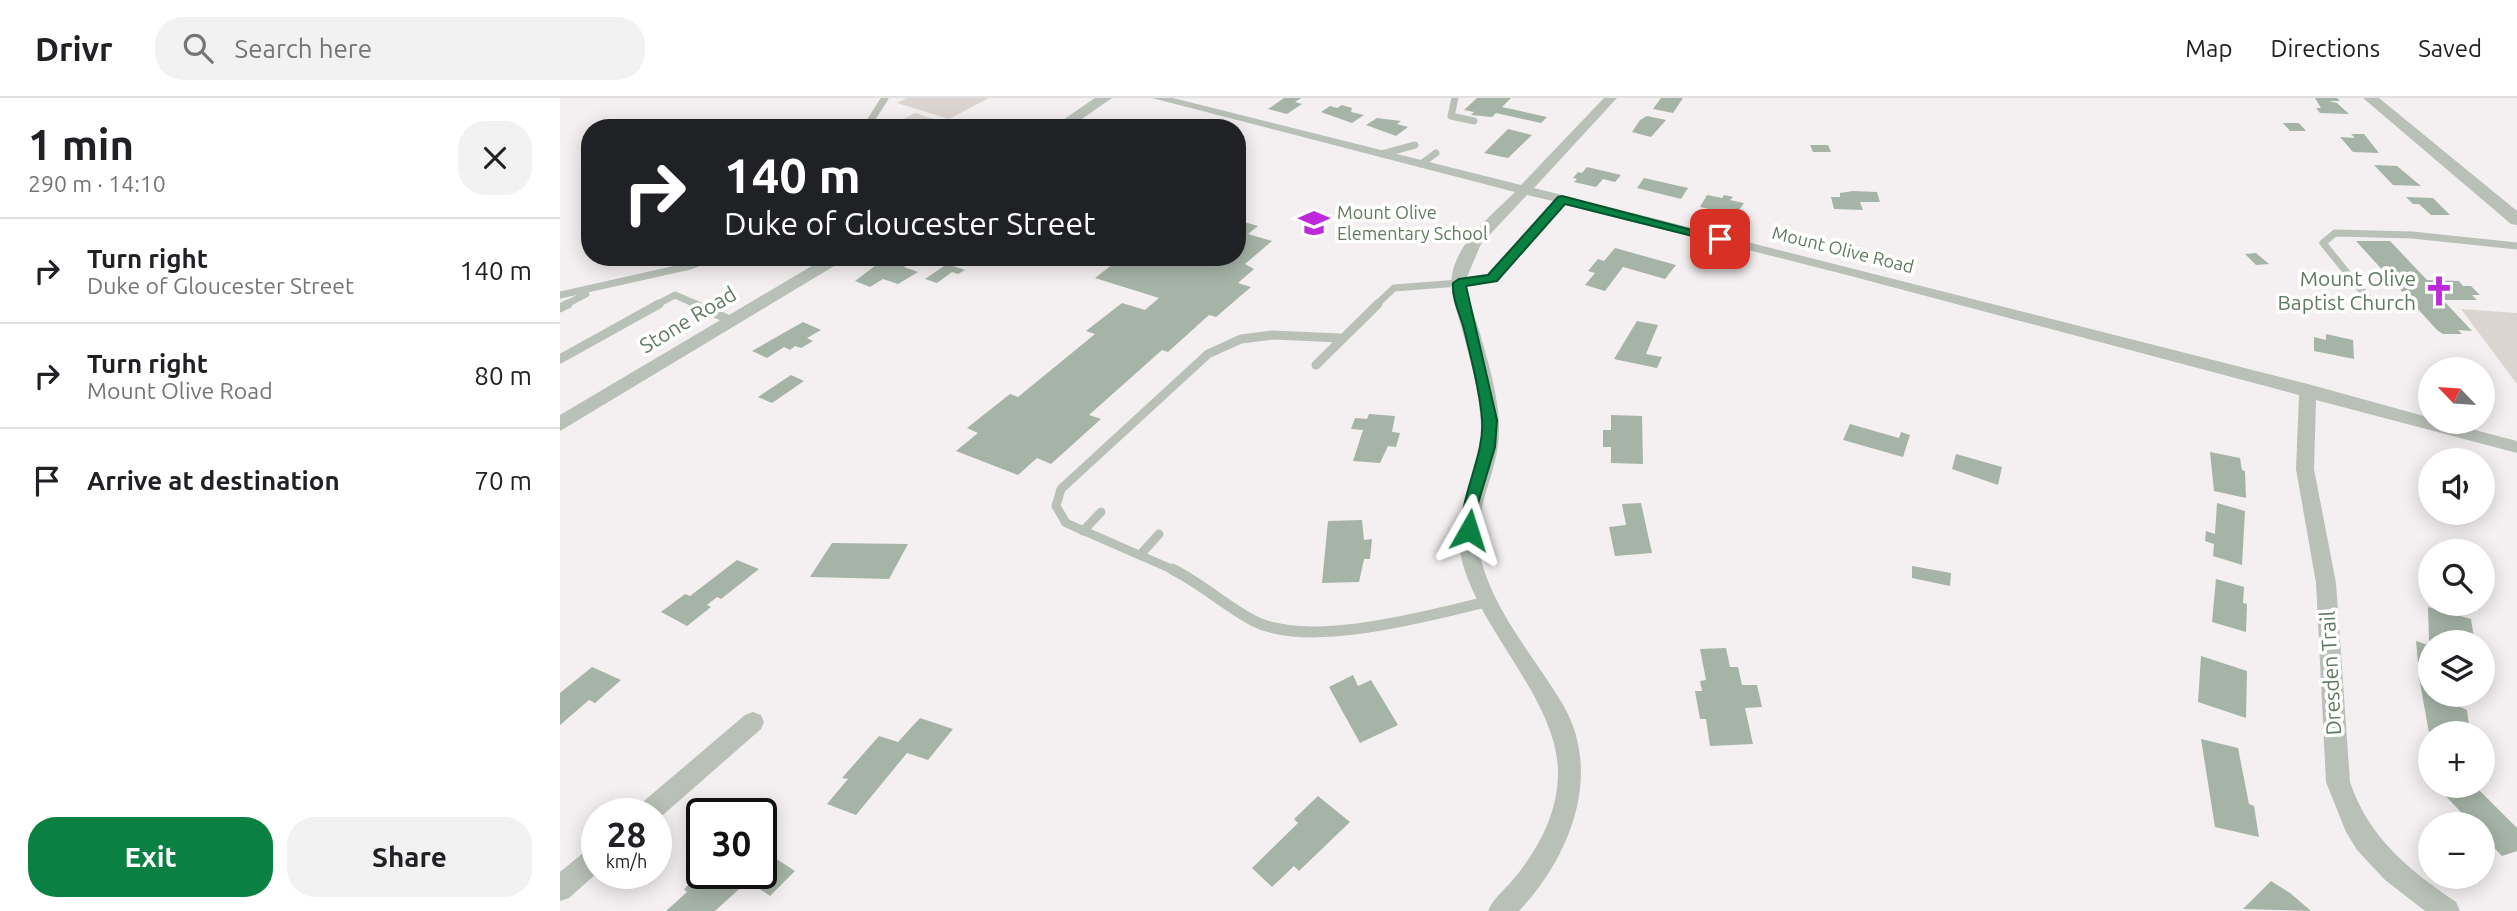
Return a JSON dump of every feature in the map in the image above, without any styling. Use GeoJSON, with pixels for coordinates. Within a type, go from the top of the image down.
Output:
{"type":"FeatureCollection","features":[{"type":"Feature","properties":{"kind":"street"},"geometry":{"type":"LineString","coordinates":[[1072,119],[1105,98]]}},
{"type":"Feature","properties":{"kind":"street","name":"Mount Olive Road"},"geometry":{"type":"LineString","coordinates":[[1158,98],[1242,119]]}},
{"type":"Feature","properties":{"kind":"street"},"geometry":{"type":"LineString","coordinates":[[1501,911],[1522,891],[1548,855],[1565,813],[1570,766],[1560,721],[1486,602],[1469,552],[1469,507],[1487,447],[1490,420],[1471,329],[1459,293],[1459,283],[1467,255],[1475,242],[1611,98]]}},
{"type":"Feature","properties":{"kind":"street"},"geometry":{"type":"LineString","coordinates":[[2370,98],[2517,219]]}},
{"type":"Feature","properties":{"kind":"street","name":"Mount Olive Road"},"geometry":{"type":"LineString","coordinates":[[1246,120],[2418,417]]}},
{"type":"Feature","properties":{"kind":"street"},"geometry":{"type":"LineString","coordinates":[[1459,283],[1492,278],[1562,200]]}},
{"type":"Feature","properties":{"kind":"street","name":"Stone Road"},"geometry":{"type":"LineString","coordinates":[[560,424],[824,266]]}},
{"type":"Feature","properties":{"kind":"street","name":"Dresden Trail"},"geometry":{"type":"LineString","coordinates":[[2308,390],[2305,469],[2326,583],[2340,792],[2345,810],[2363,840],[2402,881],[2447,911]]}},
{"type":"Feature","properties":{"kind":"street","name":"Mount Olive Road"},"geometry":{"type":"LineString","coordinates":[[2480,434],[2517,447]]}},
{"type":"Feature","properties":{"kind":"street"},"geometry":{"type":"LineString","coordinates":[[665,798],[753,722]]}},
{"type":"Feature","properties":{"kind":"street"},"geometry":{"type":"LineString","coordinates":[[560,889],[581,871]]}},
{"type":"Feature","properties":{"kind":"lane"},"geometry":{"type":"LineString","coordinates":[[872,119],[885,98]]}},
{"type":"Feature","properties":{"kind":"lane"},"geometry":{"type":"LineString","coordinates":[[1455,98],[1451,116],[1474,121]]}},
{"type":"Feature","properties":{"kind":"lane"},"geometry":{"type":"LineString","coordinates":[[1382,154],[1415,145]]}},
{"type":"Feature","properties":{"kind":"lane"},"geometry":{"type":"LineString","coordinates":[[1421,164],[1436,153]]}},
{"type":"Feature","properties":{"kind":"lane"},"geometry":{"type":"LineString","coordinates":[[2370,301],[2323,243],[2335,233],[2412,235],[2517,246]]}},
{"type":"Feature","properties":{"kind":"lane"},"geometry":{"type":"LineString","coordinates":[[560,295],[690,266]]}},
{"type":"Feature","properties":{"kind":"lane"},"geometry":{"type":"LineString","coordinates":[[1315,365],[1394,288],[1459,283]]}},
{"type":"Feature","properties":{"kind":"lane"},"geometry":{"type":"LineString","coordinates":[[560,308],[596,289]]}},
{"type":"Feature","properties":{"kind":"lane"},"geometry":{"type":"LineString","coordinates":[[560,359],[675,295],[730,320]]}},
{"type":"Feature","properties":{"kind":"lane"},"geometry":{"type":"LineString","coordinates":[[1340,338],[1273,335],[1241,339],[1208,354],[1061,489],[1056,506],[1066,523],[1176,571],[1256,622],[1303,632],[1384,626],[1486,602]]}},
{"type":"Feature","properties":{"kind":"lane"},"geometry":{"type":"LineString","coordinates":[[1083,531],[1101,512]]}},
{"type":"Feature","properties":{"kind":"lane"},"geometry":{"type":"LineString","coordinates":[[1140,555],[1159,534]]}},
{"type":"Feature","properties":{"kind":"shaded area"},"geometry":{"type":"Polygon","coordinates":[[[907,98],[989,98],[949,119],[897,103],[907,98]]]}},
{"type":"Feature","properties":{"kind":"shaded area"},"geometry":{"type":"Polygon","coordinates":[[[915,113],[933,119],[903,119],[915,113]]]}},
{"type":"Feature","properties":{"kind":"shaded area"},"geometry":{"type":"Polygon","coordinates":[[[2461,309],[2517,313],[2517,384],[2461,309]]]}},
{"type":"Feature","properties":{"kind":"building"},"geometry":{"type":"Polygon","coordinates":[[[1284,98],[1301,98],[1295,102],[1302,104],[1287,114],[1268,109],[1284,98]]]}},
{"type":"Feature","properties":{"kind":"building"},"geometry":{"type":"Polygon","coordinates":[[[1477,98],[1511,98],[1502,107],[1547,117],[1541,123],[1496,113],[1492,117],[1471,115],[1474,112],[1464,110],[1477,98]]]}},
{"type":"Feature","properties":{"kind":"building"},"geometry":{"type":"Polygon","coordinates":[[[1661,98],[1683,98],[1673,113],[1653,109],[1661,98]]]}},
{"type":"Feature","properties":{"kind":"building"},"geometry":{"type":"Polygon","coordinates":[[[2315,98],[2337,98],[2340,101],[2329,101],[2337,103],[2349,114],[2320,113],[2316,108],[2321,108],[2315,98]]]}},
{"type":"Feature","properties":{"kind":"building"},"geometry":{"type":"Polygon","coordinates":[[[1342,105],[1352,108],[1351,112],[1364,115],[1352,123],[1321,112],[1330,106],[1337,108],[1342,105]]]}},
{"type":"Feature","properties":{"kind":"building"},"geometry":{"type":"Polygon","coordinates":[[[1647,116],[1666,120],[1651,137],[1632,132],[1640,120],[1647,116]]]}},
{"type":"Feature","properties":{"kind":"building"},"geometry":{"type":"Polygon","coordinates":[[[1377,118],[1401,121],[1397,124],[1408,127],[1396,136],[1366,125],[1377,118]]]}},
{"type":"Feature","properties":{"kind":"building"},"geometry":{"type":"Polygon","coordinates":[[[2283,123],[2299,123],[2306,131],[2290,131],[2283,123]]]}},
{"type":"Feature","properties":{"kind":"building"},"geometry":{"type":"Polygon","coordinates":[[[1508,129],[1532,135],[1508,158],[1484,153],[1508,129]]]}},
{"type":"Feature","properties":{"kind":"building"},"geometry":{"type":"Polygon","coordinates":[[[2351,134],[2364,134],[2379,153],[2353,152],[2340,137],[2355,138],[2351,134]]]}},
{"type":"Feature","properties":{"kind":"building"},"geometry":{"type":"Polygon","coordinates":[[[1810,145],[1828,145],[1831,152],[1813,152],[1810,145]]]}},
{"type":"Feature","properties":{"kind":"building"},"geometry":{"type":"Polygon","coordinates":[[[2374,165],[2397,166],[2421,186],[2393,185],[2374,165]]]}},
{"type":"Feature","properties":{"kind":"building"},"geometry":{"type":"Polygon","coordinates":[[[1587,167],[1621,175],[1615,182],[1603,179],[1596,187],[1574,182],[1577,179],[1573,178],[1578,172],[1582,173],[1587,167]]]}},
{"type":"Feature","properties":{"kind":"building"},"geometry":{"type":"Polygon","coordinates":[[[1644,178],[1688,188],[1681,199],[1637,188],[1644,178]]]}},
{"type":"Feature","properties":{"kind":"building"},"geometry":{"type":"Polygon","coordinates":[[[1877,192],[1880,202],[1860,202],[1863,210],[1834,209],[1831,197],[1840,197],[1840,193],[1877,192]]]}},
{"type":"Feature","properties":{"kind":"building"},"geometry":{"type":"Polygon","coordinates":[[[1707,195],[1722,198],[1724,195],[1733,197],[1730,200],[1744,203],[1736,215],[1700,207],[1707,195]]]}},
{"type":"Feature","properties":{"kind":"building"},"geometry":{"type":"Polygon","coordinates":[[[2406,197],[2433,198],[2450,215],[2431,215],[2406,197]]]}},
{"type":"Feature","properties":{"kind":"building"},"geometry":{"type":"Polygon","coordinates":[[[1246,223],[1258,226],[1248,234],[1272,241],[1246,263],[1246,223]]]}},
{"type":"Feature","properties":{"kind":"building","name":"Mount Olive Baptist Church"},"geometry":{"type":"Polygon","coordinates":[[[2356,241],[2390,241],[2427,280],[2459,281],[2463,286],[2471,286],[2480,295],[2472,295],[2477,300],[2443,300],[2472,331],[2458,330],[2462,334],[2443,334],[2437,330],[2356,241]]]}},
{"type":"Feature","properties":{"kind":"building"},"geometry":{"type":"Polygon","coordinates":[[[1615,248],[1676,265],[1665,279],[1623,267],[1605,291],[1585,285],[1595,273],[1588,271],[1598,259],[1604,261],[1615,248]]]}},
{"type":"Feature","properties":{"kind":"building"},"geometry":{"type":"Polygon","coordinates":[[[2256,253],[2269,264],[2256,265],[2245,254],[2256,253]]]}},
{"type":"Feature","properties":{"kind":"building"},"geometry":{"type":"Polygon","coordinates":[[[1246,265],[1254,269],[1238,283],[1251,287],[1216,317],[1209,315],[1168,352],[1162,350],[1089,415],[1101,419],[1051,464],[1037,458],[1018,475],[956,451],[978,433],[967,428],[1010,394],[1018,397],[1095,334],[1086,331],[1122,303],[1145,310],[1159,298],[1095,278],[1110,266],[1246,265]]]}},
{"type":"Feature","properties":{"kind":"building"},"geometry":{"type":"Polygon","coordinates":[[[875,266],[906,266],[918,272],[898,284],[883,279],[870,287],[855,281],[875,266]]]}},
{"type":"Feature","properties":{"kind":"building"},"geometry":{"type":"Polygon","coordinates":[[[944,266],[965,270],[958,274],[952,272],[937,283],[925,279],[944,266]]]}},
{"type":"Feature","properties":{"kind":"building"},"geometry":{"type":"Polygon","coordinates":[[[1637,321],[1658,325],[1646,354],[1662,357],[1657,368],[1614,359],[1637,321]]]}},
{"type":"Feature","properties":{"kind":"building"},"geometry":{"type":"Polygon","coordinates":[[[803,322],[821,330],[807,338],[813,341],[801,348],[795,346],[790,350],[784,347],[767,358],[752,351],[803,322]]]}},
{"type":"Feature","properties":{"kind":"building"},"geometry":{"type":"Polygon","coordinates":[[[2326,334],[2353,340],[2354,359],[2314,351],[2314,337],[2326,340],[2326,334]]]}},
{"type":"Feature","properties":{"kind":"building"},"geometry":{"type":"Polygon","coordinates":[[[791,375],[804,381],[772,403],[758,397],[791,375]]]}},
{"type":"Feature","properties":{"kind":"building"},"geometry":{"type":"Polygon","coordinates":[[[1369,414],[1395,416],[1392,432],[1400,433],[1396,447],[1388,446],[1380,463],[1353,461],[1363,430],[1351,429],[1355,418],[1367,419],[1369,414]]]}},
{"type":"Feature","properties":{"kind":"building"},"geometry":{"type":"Polygon","coordinates":[[[1611,415],[1642,416],[1643,464],[1611,463],[1611,447],[1603,447],[1603,430],[1611,430],[1611,415]]]}},
{"type":"Feature","properties":{"kind":"building"},"geometry":{"type":"Polygon","coordinates":[[[1850,424],[1899,438],[1901,432],[1910,435],[1903,457],[1843,440],[1850,424]]]}},
{"type":"Feature","properties":{"kind":"building"},"geometry":{"type":"Polygon","coordinates":[[[2210,452],[2240,458],[2242,470],[2245,471],[2246,498],[2214,491],[2210,452]]]}},
{"type":"Feature","properties":{"kind":"building"},"geometry":{"type":"Polygon","coordinates":[[[1956,454],[2002,467],[1998,485],[1952,469],[1956,454]]]}},
{"type":"Feature","properties":{"kind":"building"},"geometry":{"type":"Polygon","coordinates":[[[1641,503],[1652,553],[1615,556],[1609,527],[1626,525],[1622,504],[1641,503]]]}},
{"type":"Feature","properties":{"kind":"building"},"geometry":{"type":"Polygon","coordinates":[[[2217,503],[2245,511],[2242,565],[2213,556],[2214,544],[2205,541],[2206,531],[2215,534],[2217,503]]]}},
{"type":"Feature","properties":{"kind":"building"},"geometry":{"type":"Polygon","coordinates":[[[1362,520],[1364,540],[1372,539],[1370,559],[1364,559],[1359,582],[1322,583],[1328,521],[1362,520]]]}},
{"type":"Feature","properties":{"kind":"building"},"geometry":{"type":"Polygon","coordinates":[[[832,543],[908,544],[889,579],[810,577],[832,543]]]}},
{"type":"Feature","properties":{"kind":"building"},"geometry":{"type":"Polygon","coordinates":[[[737,560],[759,569],[721,599],[717,597],[707,605],[711,607],[687,626],[661,612],[685,594],[690,596],[737,560]]]}},
{"type":"Feature","properties":{"kind":"building"},"geometry":{"type":"Polygon","coordinates":[[[1912,566],[1951,573],[1950,586],[1912,578],[1912,566]]]}},
{"type":"Feature","properties":{"kind":"building"},"geometry":{"type":"Polygon","coordinates":[[[2216,579],[2244,587],[2243,603],[2247,604],[2246,632],[2212,622],[2216,579]]]}},
{"type":"Feature","properties":{"kind":"building"},"geometry":{"type":"Polygon","coordinates":[[[2428,616],[2460,616],[2471,619],[2473,630],[2429,630],[2428,616]]]}},
{"type":"Feature","properties":{"kind":"building"},"geometry":{"type":"Polygon","coordinates":[[[1726,648],[1730,667],[1738,667],[1742,685],[1757,685],[1762,707],[1745,708],[1753,744],[1710,746],[1706,719],[1700,719],[1695,691],[1702,691],[1700,681],[1706,680],[1700,649],[1726,648]]]}},
{"type":"Feature","properties":{"kind":"building"},"geometry":{"type":"Polygon","coordinates":[[[2201,656],[2247,671],[2246,718],[2198,702],[2201,656]]]}},
{"type":"Feature","properties":{"kind":"building"},"geometry":{"type":"Polygon","coordinates":[[[592,667],[621,680],[595,703],[589,700],[560,725],[560,693],[592,667]]]}},
{"type":"Feature","properties":{"kind":"building"},"geometry":{"type":"Polygon","coordinates":[[[1353,675],[1358,686],[1371,680],[1398,725],[1360,743],[1329,687],[1353,675]]]}},
{"type":"Feature","properties":{"kind":"building"},"geometry":{"type":"Polygon","coordinates":[[[2424,707],[2460,707],[2467,710],[2468,721],[2427,721],[2424,707]]]}},
{"type":"Feature","properties":{"kind":"building"},"geometry":{"type":"Polygon","coordinates":[[[920,718],[953,729],[928,760],[907,753],[856,815],[827,804],[848,779],[842,778],[879,736],[898,742],[920,718]]]}},
{"type":"Feature","properties":{"kind":"building"},"geometry":{"type":"Polygon","coordinates":[[[2201,739],[2238,748],[2249,804],[2254,806],[2259,837],[2215,827],[2201,739]]]}},
{"type":"Feature","properties":{"kind":"building"},"geometry":{"type":"Polygon","coordinates":[[[1318,796],[1350,822],[1299,871],[1294,866],[1272,887],[1252,868],[1298,823],[1294,819],[1318,796]]]}},
{"type":"Feature","properties":{"kind":"building"},"geometry":{"type":"Polygon","coordinates":[[[2448,798],[2487,798],[2517,828],[2517,851],[2502,856],[2495,849],[2495,812],[2461,812],[2448,798]]]}},
{"type":"Feature","properties":{"kind":"building"},"geometry":{"type":"Polygon","coordinates":[[[777,859],[795,871],[777,889],[777,859]]]}},
{"type":"Feature","properties":{"kind":"building"},"geometry":{"type":"Polygon","coordinates":[[[2271,881],[2290,893],[2311,911],[2243,909],[2271,881]]]}},
{"type":"Feature","properties":{"kind":"building"},"geometry":{"type":"Polygon","coordinates":[[[684,889],[739,889],[715,911],[666,911],[687,892],[684,889]]]}},
{"type":"Feature","properties":{"kind":"building"},"geometry":{"type":"Polygon","coordinates":[[[760,889],[777,889],[770,896],[760,889]]]}},
{"type":"Feature","properties":{"kind":"place","name":"Mount Olive Elementary School"},"geometry":{"type":"Point","coordinates":[1314,223]}},
{"type":"Feature","properties":{"kind":"place","name":"Mount Olive Baptist Church"},"geometry":{"type":"Point","coordinates":[2439,291]}},
{"type":"Feature","properties":{"kind":"route"},"geometry":{"type":"LineString","coordinates":[[1469,530],[1469,507],[1487,447],[1490,420],[1471,329],[1459,293],[1459,283],[1492,278],[1562,200],[1720,239]]}}]}
